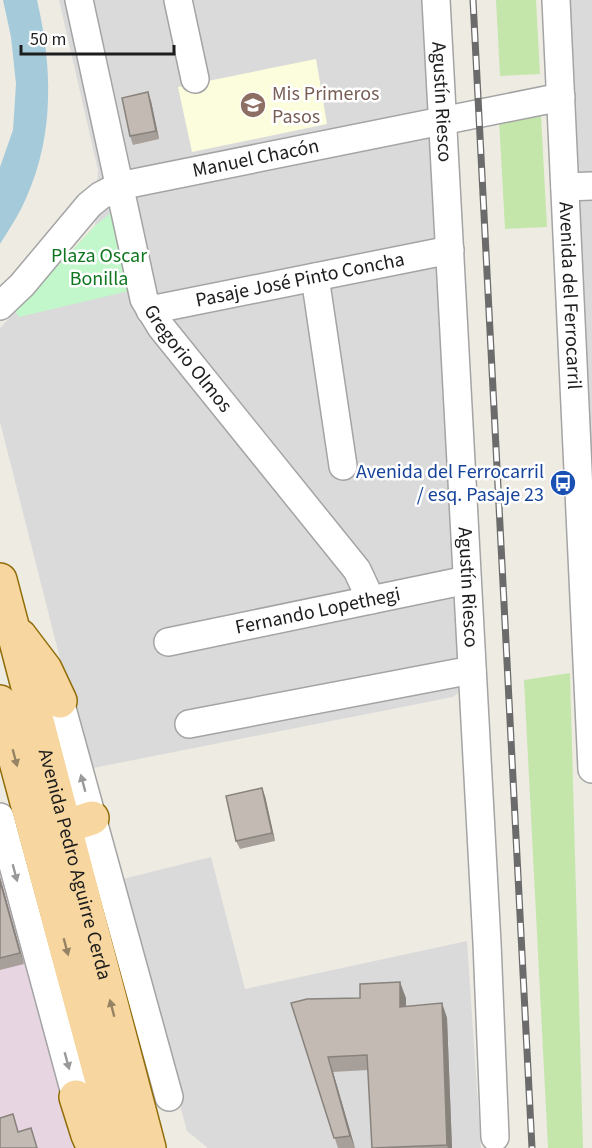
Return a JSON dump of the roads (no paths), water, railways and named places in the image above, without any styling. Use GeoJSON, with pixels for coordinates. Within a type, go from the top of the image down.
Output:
{"type":"FeatureCollection","features":[{"type":"Feature","properties":{"kind":"main road","name":"Avenida Pedro Aguirre Cerda"},"geometry":{"type":"LineString","coordinates":[[0,580],[10,624],[78,823],[137,1106],[149,1148]]}},
{"type":"Feature","properties":{"kind":"main road"},"geometry":{"type":"LineString","coordinates":[[10,624],[45,669],[60,700]]}},
{"type":"Feature","properties":{"kind":"main road","name":"Avenida Pedro Aguirre Cerda"},"geometry":{"type":"LineString","coordinates":[[0,702],[120,1148]]}},
{"type":"Feature","properties":{"kind":"main road"},"geometry":{"type":"LineString","coordinates":[[76,1097],[94,1148]]}},
{"type":"Feature","properties":{"kind":"main road"},"geometry":{"type":"LineString","coordinates":[[137,1106],[169,1148]]}},
{"type":"Feature","properties":{"kind":"street","name":"Gregorio Olmos"},"geometry":{"type":"LineString","coordinates":[[79,0],[144,299],[161,327],[357,570],[371,600]]}},
{"type":"Feature","properties":{"kind":"street"},"geometry":{"type":"LineString","coordinates":[[178,0],[195,79]]}},
{"type":"Feature","properties":{"kind":"street","name":"Agustín Riesco"},"geometry":{"type":"LineString","coordinates":[[436,0],[487,943],[495,1137]]}},
{"type":"Feature","properties":{"kind":"street","name":"Avenida del Ferrocarril"},"geometry":{"type":"LineString","coordinates":[[556,0],[565,187],[584,442],[592,759]]}},
{"type":"Feature","properties":{"kind":"street","name":"Manuel Chacón"},"geometry":{"type":"LineString","coordinates":[[0,306],[22,285],[89,205],[119,186],[561,97]]}},
{"type":"Feature","properties":{"kind":"street"},"geometry":{"type":"LineString","coordinates":[[565,187],[592,186]]}},
{"type":"Feature","properties":{"kind":"street","name":"Pasaje José Pinto Concha"},"geometry":{"type":"LineString","coordinates":[[150,310],[450,250]]}},
{"type":"Feature","properties":{"kind":"street"},"geometry":{"type":"LineString","coordinates":[[315,277],[343,466]]}},
{"type":"Feature","properties":{"kind":"street","name":"Fernando Lopethegi"},"geometry":{"type":"LineString","coordinates":[[168,642],[467,580]]}},
{"type":"Feature","properties":{"kind":"street"},"geometry":{"type":"LineString","coordinates":[[189,724],[472,670]]}},
{"type":"Feature","properties":{"kind":"street","name":"Avenida Pedro Aguirre Cerda"},"geometry":{"type":"LineString","coordinates":[[60,700],[78,823],[169,1097]]}},
{"type":"Feature","properties":{"kind":"street"},"geometry":{"type":"LineString","coordinates":[[0,817],[76,1097]]}},
{"type":"Feature","properties":{"kind":"water"},"geometry":{"type":"Polygon","coordinates":[[[3,0],[37,0],[46,49],[48,99],[42,148],[36,172],[15,220],[0,244],[0,167],[13,130],[16,84],[11,37],[3,0]]]}},
{"type":"Feature","properties":{"kind":"railway"},"geometry":{"type":"LineString","coordinates":[[473,0],[532,1148]]}},
{"type":"Feature","properties":{"kind":"place","name":"Mis Primeros Pasos"},"geometry":{"type":"Point","coordinates":[253,105]}},
{"type":"Feature","properties":{"kind":"place","name":"Avenida del Ferrocarril / esq. Pasaje 23"},"geometry":{"type":"Point","coordinates":[563,483]}},
{"type":"Feature","properties":{"kind":"park label","name":"Plaza Oscar Bonilla"},"geometry":{"type":"Point","coordinates":[99,268]}}]}
